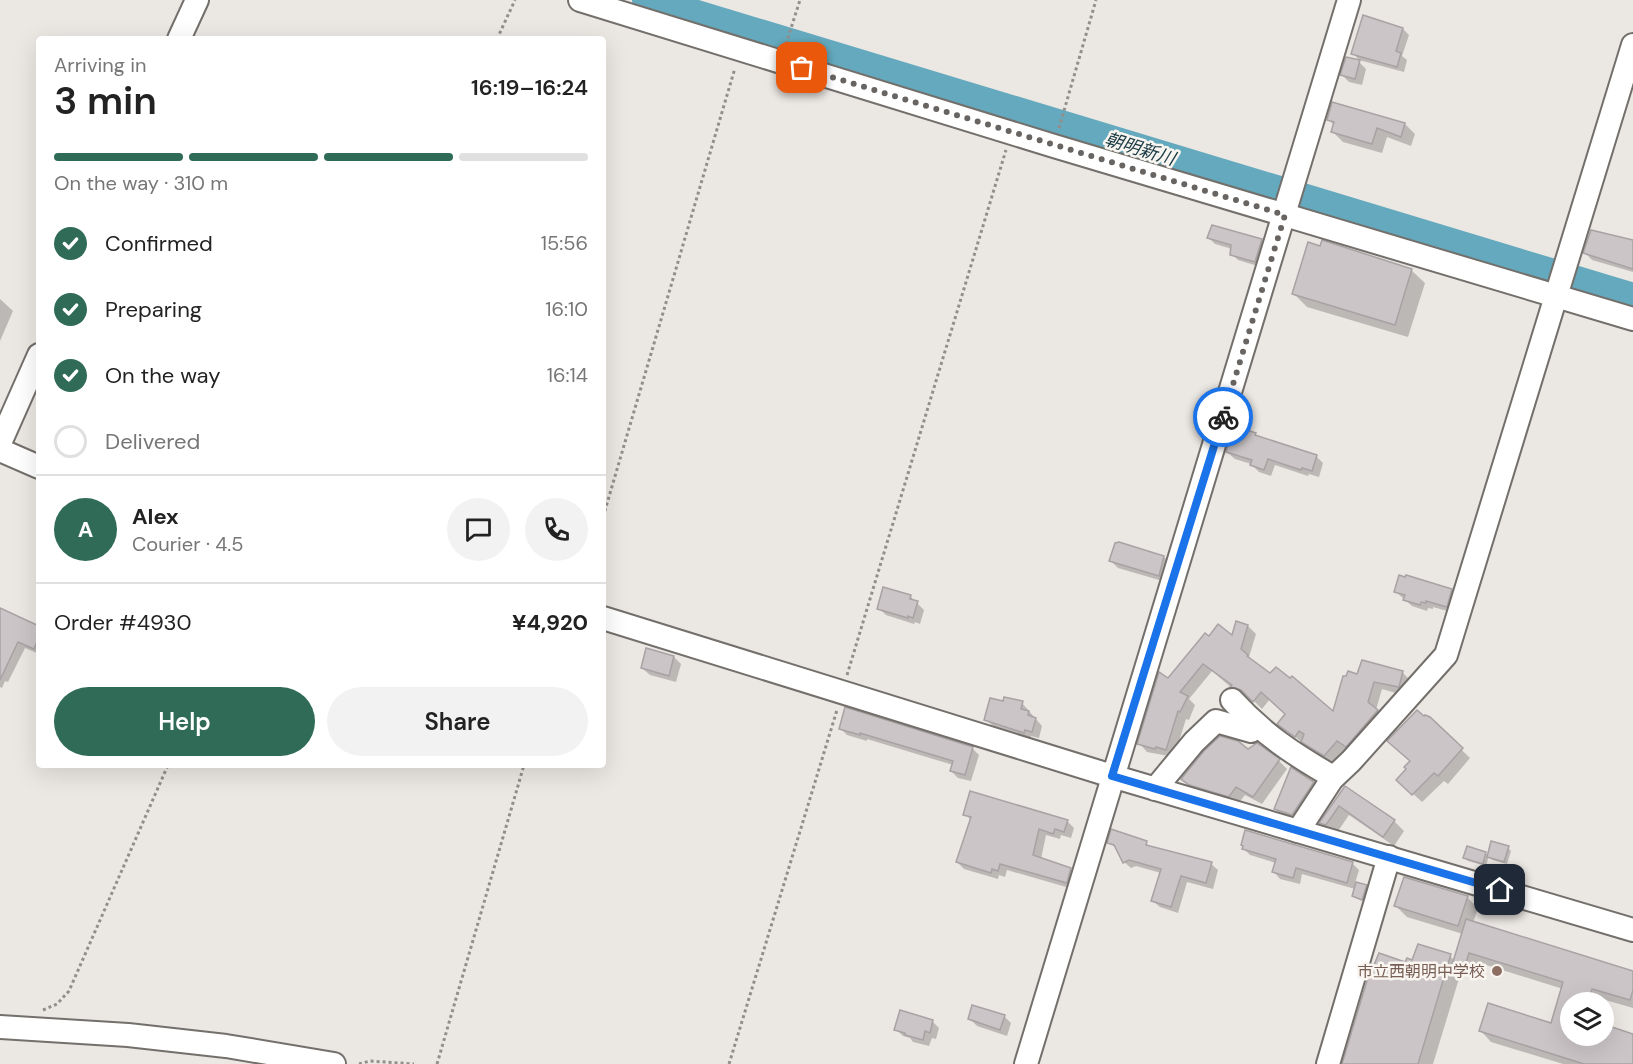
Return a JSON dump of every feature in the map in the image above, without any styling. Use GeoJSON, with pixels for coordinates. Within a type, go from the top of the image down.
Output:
{"type":"FeatureCollection","features":[{"type":"Feature","properties":{"kind":"street"},"geometry":{"type":"LineString","coordinates":[[180,36],[197,0]]}},
{"type":"Feature","properties":{"kind":"street"},"geometry":{"type":"LineString","coordinates":[[580,0],[1011,133],[1289,201],[1561,282],[1633,319]]}},
{"type":"Feature","properties":{"kind":"street"},"geometry":{"type":"LineString","coordinates":[[1026,1064],[1349,0]]}},
{"type":"Feature","properties":{"kind":"street"},"geometry":{"type":"LineString","coordinates":[[1298,831],[1333,777],[1446,655],[1633,45]]}},
{"type":"Feature","properties":{"kind":"street"},"geometry":{"type":"LineString","coordinates":[[0,443],[36,362]]}},
{"type":"Feature","properties":{"kind":"street"},"geometry":{"type":"LineString","coordinates":[[0,450],[36,466]]}},
{"type":"Feature","properties":{"kind":"street"},"geometry":{"type":"LineString","coordinates":[[606,619],[1112,776],[1633,930]]}},
{"type":"Feature","properties":{"kind":"street"},"geometry":{"type":"LineString","coordinates":[[1232,700],[1256,726],[1333,777]]}},
{"type":"Feature","properties":{"kind":"street"},"geometry":{"type":"LineString","coordinates":[[1155,789],[1194,742],[1216,721],[1251,731],[1256,726]]}},
{"type":"Feature","properties":{"kind":"street"},"geometry":{"type":"LineString","coordinates":[[1328,1064],[1389,857]]}},
{"type":"Feature","properties":{"kind":"street"},"geometry":{"type":"LineString","coordinates":[[0,1027],[128,1035],[226,1046],[334,1064]]}},
{"type":"Feature","properties":{"kind":"path"},"geometry":{"type":"LineString","coordinates":[[498,36],[515,0]]}},
{"type":"Feature","properties":{"kind":"path"},"geometry":{"type":"LineString","coordinates":[[789,37],[800,0]]}},
{"type":"Feature","properties":{"kind":"path"},"geometry":{"type":"LineString","coordinates":[[1058,130],[1096,0]]}},
{"type":"Feature","properties":{"kind":"path"},"geometry":{"type":"LineString","coordinates":[[606,507],[741,49]]}},
{"type":"Feature","properties":{"kind":"path"},"geometry":{"type":"LineString","coordinates":[[729,1064],[1011,133]]}},
{"type":"Feature","properties":{"kind":"path"},"geometry":{"type":"LineString","coordinates":[[40,1012],[57,1004],[69,990],[167,768]]}},
{"type":"Feature","properties":{"kind":"path"},"geometry":{"type":"LineString","coordinates":[[436,1064],[523,768]]}},
{"type":"Feature","properties":{"kind":"path"},"geometry":{"type":"LineString","coordinates":[[359,1064],[370,1060],[414,1064]]}},
{"type":"Feature","properties":{"kind":"building"},"geometry":{"type":"Polygon","coordinates":[[[1363,15],[1403,28],[1396,51],[1401,53],[1397,67],[1351,54],[1363,15]]]}},
{"type":"Feature","properties":{"kind":"building"},"geometry":{"type":"Polygon","coordinates":[[[1346,57],[1360,60],[1355,79],[1340,75],[1346,57]]]}},
{"type":"Feature","properties":{"kind":"building"},"geometry":{"type":"Polygon","coordinates":[[[1332,102],[1405,123],[1401,137],[1377,128],[1372,144],[1331,132],[1334,122],[1327,120],[1332,102]]]}},
{"type":"Feature","properties":{"kind":"building"},"geometry":{"type":"Polygon","coordinates":[[[1212,225],[1262,239],[1255,262],[1230,255],[1231,245],[1207,238],[1212,225]]]}},
{"type":"Feature","properties":{"kind":"building"},"geometry":{"type":"Polygon","coordinates":[[[1591,230],[1633,240],[1633,269],[1583,253],[1591,230]]]}},
{"type":"Feature","properties":{"kind":"building"},"geometry":{"type":"Polygon","coordinates":[[[1322,240],[1412,269],[1395,325],[1292,294],[1308,242],[1320,246],[1322,240]]]}},
{"type":"Feature","properties":{"kind":"building"},"geometry":{"type":"Polygon","coordinates":[[[1237,427],[1317,455],[1312,471],[1302,468],[1301,470],[1268,459],[1264,470],[1250,465],[1252,460],[1226,452],[1232,433],[1235,434],[1237,427]]]}},
{"type":"Feature","properties":{"kind":"building"},"geometry":{"type":"Polygon","coordinates":[[[1119,542],[1164,556],[1159,576],[1109,561],[1115,543],[1119,542]]]}},
{"type":"Feature","properties":{"kind":"building"},"geometry":{"type":"Polygon","coordinates":[[[1399,575],[1452,589],[1447,607],[1426,601],[1426,603],[1421,602],[1420,605],[1403,600],[1405,595],[1394,592],[1399,575]]]}},
{"type":"Feature","properties":{"kind":"building"},"geometry":{"type":"Polygon","coordinates":[[[883,587],[911,595],[910,599],[918,601],[913,618],[877,609],[883,587]]]}},
{"type":"Feature","properties":{"kind":"building"},"geometry":{"type":"Polygon","coordinates":[[[0,608],[36,625],[36,644],[34,649],[18,642],[0,680],[0,608]]]}},
{"type":"Feature","properties":{"kind":"building"},"geometry":{"type":"Polygon","coordinates":[[[1236,621],[1248,625],[1241,649],[1247,656],[1270,673],[1276,667],[1290,678],[1292,676],[1333,711],[1343,676],[1346,676],[1348,671],[1357,674],[1362,660],[1403,671],[1399,687],[1374,682],[1368,702],[1378,710],[1346,747],[1337,741],[1324,756],[1301,742],[1304,734],[1299,731],[1295,737],[1277,724],[1285,714],[1261,692],[1253,702],[1241,690],[1230,687],[1232,685],[1203,664],[1180,692],[1188,696],[1180,712],[1178,711],[1166,750],[1137,744],[1159,672],[1168,678],[1205,633],[1209,636],[1218,624],[1232,635],[1236,621]]]}},
{"type":"Feature","properties":{"kind":"building"},"geometry":{"type":"Polygon","coordinates":[[[646,648],[674,656],[669,676],[641,668],[646,648]]]}},
{"type":"Feature","properties":{"kind":"building"},"geometry":{"type":"Polygon","coordinates":[[[1004,697],[1023,701],[1021,709],[1029,711],[1028,715],[1036,718],[1032,732],[1025,730],[1024,733],[984,720],[990,698],[1003,701],[1004,697]]]}},
{"type":"Feature","properties":{"kind":"building"},"geometry":{"type":"Polygon","coordinates":[[[845,707],[973,747],[965,775],[950,771],[953,761],[860,733],[860,735],[839,729],[845,707]]]}},
{"type":"Feature","properties":{"kind":"building"},"geometry":{"type":"Polygon","coordinates":[[[1417,710],[1424,716],[1430,717],[1463,748],[1438,776],[1434,773],[1412,795],[1396,780],[1410,761],[1387,741],[1417,710]]]}},
{"type":"Feature","properties":{"kind":"building"},"geometry":{"type":"Polygon","coordinates":[[[1220,736],[1238,741],[1248,749],[1257,743],[1280,759],[1253,797],[1236,787],[1229,797],[1189,785],[1181,779],[1220,736]]]}},
{"type":"Feature","properties":{"kind":"building"},"geometry":{"type":"Polygon","coordinates":[[[1291,767],[1314,782],[1292,815],[1274,809],[1291,767]]]}},
{"type":"Feature","properties":{"kind":"building"},"geometry":{"type":"Polygon","coordinates":[[[1345,786],[1395,820],[1383,837],[1339,806],[1326,825],[1319,823],[1345,786]]]}},
{"type":"Feature","properties":{"kind":"building"},"geometry":{"type":"Polygon","coordinates":[[[970,791],[1068,820],[1064,832],[1055,829],[1053,834],[1039,829],[1033,855],[1071,868],[1067,883],[1000,864],[998,871],[992,869],[991,873],[956,862],[971,817],[963,815],[970,791]]]}},
{"type":"Feature","properties":{"kind":"building"},"geometry":{"type":"Polygon","coordinates":[[[1111,829],[1147,841],[1146,845],[1212,862],[1206,883],[1181,876],[1171,907],[1151,901],[1161,869],[1129,860],[1123,863],[1114,845],[1107,843],[1111,829]]]}},
{"type":"Feature","properties":{"kind":"building"},"geometry":{"type":"Polygon","coordinates":[[[1245,830],[1353,862],[1347,883],[1296,868],[1293,878],[1272,872],[1276,859],[1242,849],[1245,830]]]}},
{"type":"Feature","properties":{"kind":"building"},"geometry":{"type":"Polygon","coordinates":[[[1491,841],[1509,846],[1504,862],[1487,857],[1491,841]]]}},
{"type":"Feature","properties":{"kind":"building"},"geometry":{"type":"Polygon","coordinates":[[[1467,846],[1486,852],[1483,864],[1463,858],[1467,846]]]}},
{"type":"Feature","properties":{"kind":"building"},"geometry":{"type":"Polygon","coordinates":[[[1404,877],[1468,896],[1458,926],[1394,906],[1404,877]]]}},
{"type":"Feature","properties":{"kind":"building"},"geometry":{"type":"Polygon","coordinates":[[[1356,882],[1367,885],[1362,900],[1352,896],[1356,882]]]}},
{"type":"Feature","properties":{"kind":"building"},"geometry":{"type":"Polygon","coordinates":[[[1466,919],[1633,971],[1633,990],[1630,1000],[1614,995],[1614,992],[1592,989],[1591,992],[1560,992],[1563,982],[1469,953],[1464,969],[1452,965],[1466,919]]]}},
{"type":"Feature","properties":{"kind":"building"},"geometry":{"type":"Polygon","coordinates":[[[1418,944],[1451,954],[1418,1064],[1342,1064],[1372,964],[1374,965],[1379,953],[1405,962],[1407,958],[1412,960],[1418,944]]]}},
{"type":"Feature","properties":{"kind":"building"},"geometry":{"type":"Polygon","coordinates":[[[1560,992],[1560,1046],[1614,1046],[1614,1028],[1633,1034],[1633,1064],[1584,1064],[1479,1031],[1488,1003],[1551,1023],[1560,992]]]}},
{"type":"Feature","properties":{"kind":"building"},"geometry":{"type":"Polygon","coordinates":[[[972,1005],[1005,1015],[1000,1030],[968,1019],[972,1005]]]}},
{"type":"Feature","properties":{"kind":"building"},"geometry":{"type":"Polygon","coordinates":[[[900,1010],[933,1020],[930,1033],[925,1031],[923,1040],[894,1030],[900,1010]]]}},
{"type":"Feature","properties":{"kind":"waterway","name":"朝明新川"},"geometry":{"type":"LineString","coordinates":[[647,0],[1633,298]]}},
{"type":"Feature","properties":{"kind":"way so far"},"geometry":{"type":"LineString","coordinates":[[802,68],[1285,215],[1223,417]]}},
{"type":"Feature","properties":{"kind":"place","name":"市立西朝明中学校"},"geometry":{"type":"Point","coordinates":[1497,971]}},
{"type":"Feature","properties":{"kind":"route"},"geometry":{"type":"LineString","coordinates":[[1223,417],[1112,776],[1500,890]]}}]}
